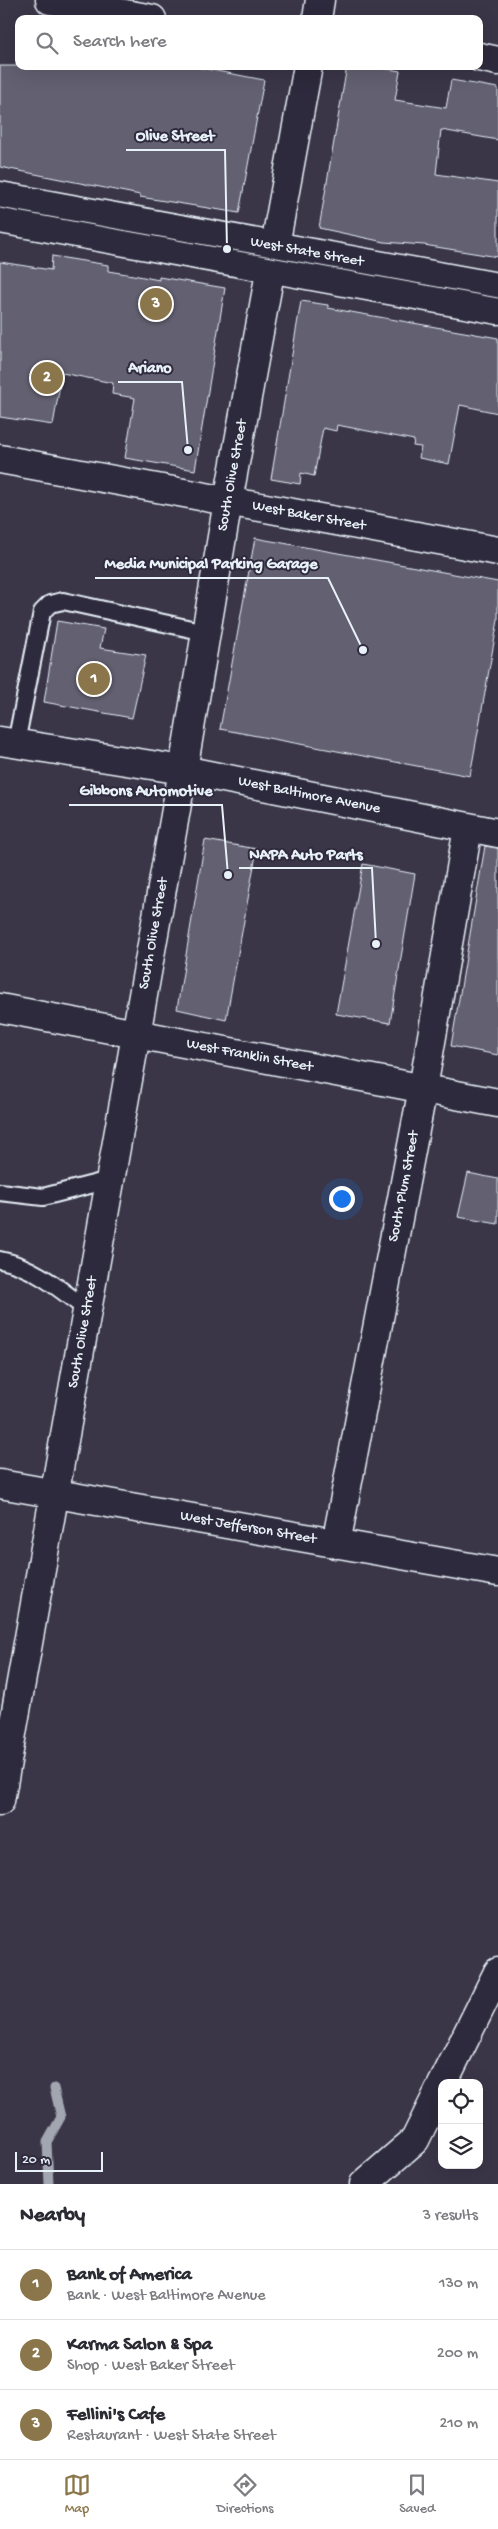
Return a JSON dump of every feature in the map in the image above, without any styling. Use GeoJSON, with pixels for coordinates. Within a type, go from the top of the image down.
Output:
{"type":"FeatureCollection","features":[{"type":"Feature","properties":{"kind":"street"},"geometry":{"type":"LineString","coordinates":[[50,0],[144,12]]}},
{"type":"Feature","properties":{"kind":"street"},"geometry":{"type":"LineString","coordinates":[[318,15],[320,0]]}},
{"type":"Feature","properties":{"kind":"street"},"geometry":{"type":"LineString","coordinates":[[483,58],[498,61]]}},
{"type":"Feature","properties":{"kind":"street","name":"South Olive Street"},"geometry":{"type":"LineString","coordinates":[[0,1801],[135,1034],[184,770],[228,501],[307,70]]}},
{"type":"Feature","properties":{"kind":"street","name":"West State Street"},"geometry":{"type":"LineString","coordinates":[[0,196],[498,310]]}},
{"type":"Feature","properties":{"kind":"street","name":"West State Street"},"geometry":{"type":"LineString","coordinates":[[0,219],[498,287]]}},
{"type":"Feature","properties":{"kind":"street","name":"West Baker Street"},"geometry":{"type":"LineString","coordinates":[[0,459],[498,551]]}},
{"type":"Feature","properties":{"kind":"street","name":"West Baltimore Avenue"},"geometry":{"type":"LineString","coordinates":[[8,742],[184,770],[498,833]]}},
{"type":"Feature","properties":{"kind":"street","name":"South Plum Street"},"geometry":{"type":"LineString","coordinates":[[336,1544],[423,1088],[468,828]]}},
{"type":"Feature","properties":{"kind":"street","name":"West Franklin Street"},"geometry":{"type":"LineString","coordinates":[[0,1008],[498,1103]]}},
{"type":"Feature","properties":{"kind":"street","name":"West Jefferson Street"},"geometry":{"type":"LineString","coordinates":[[0,1484],[498,1572]]}},
{"type":"Feature","properties":{"kind":"street"},"geometry":{"type":"LineString","coordinates":[[444,2079],[498,1972]]}},
{"type":"Feature","properties":{"kind":"street"},"geometry":{"type":"LineString","coordinates":[[364,2184],[415,2140],[438,2092]]}},
{"type":"Feature","properties":{"kind":"lane"},"geometry":{"type":"LineString","coordinates":[[8,742],[42,612],[50,604],[63,601],[206,632]]}},
{"type":"Feature","properties":{"kind":"lane"},"geometry":{"type":"LineString","coordinates":[[0,1192],[43,1197],[109,1180]]}},
{"type":"Feature","properties":{"kind":"lane"},"geometry":{"type":"LineString","coordinates":[[0,1260],[10,1262],[41,1276],[86,1309]]}},
{"type":"Feature","properties":{"kind":"building"},"geometry":{"type":"Polygon","coordinates":[[[0,66],[15,66],[15,70],[212,70],[264,80],[239,213],[140,197],[140,195],[0,167],[0,66]]]}},
{"type":"Feature","properties":{"kind":"building"},"geometry":{"type":"Polygon","coordinates":[[[346,70],[400,71],[395,100],[446,108],[451,80],[498,88],[498,140],[441,130],[436,174],[498,183],[498,257],[424,245],[384,242],[319,228],[346,70]]]}},
{"type":"Feature","properties":{"kind":"building"},"geometry":{"type":"Polygon","coordinates":[[[52,256],[108,265],[108,271],[159,280],[159,277],[225,288],[195,470],[125,458],[135,398],[112,394],[113,383],[62,373],[53,425],[0,417],[0,262],[51,270],[52,256]]]}},
{"type":"Feature","properties":{"kind":"building"},"geometry":{"type":"Polygon","coordinates":[[[301,301],[328,305],[328,308],[498,338],[498,413],[460,405],[449,464],[419,458],[421,447],[413,446],[414,440],[337,425],[336,431],[323,428],[314,476],[301,473],[300,484],[271,479],[301,301]]]}},
{"type":"Feature","properties":{"kind":"building"},"geometry":{"type":"Polygon","coordinates":[[[255,538],[498,582],[498,620],[470,776],[220,729],[255,538]]]}},
{"type":"Feature","properties":{"kind":"building"},"geometry":{"type":"Polygon","coordinates":[[[57,621],[104,629],[100,648],[146,655],[132,718],[44,702],[57,621]]]}},
{"type":"Feature","properties":{"kind":"building"},"geometry":{"type":"Polygon","coordinates":[[[205,840],[257,849],[226,1020],[177,1009],[205,840]]]}},
{"type":"Feature","properties":{"kind":"building"},"geometry":{"type":"Polygon","coordinates":[[[485,846],[498,848],[498,1055],[451,1046],[485,846]]]}},
{"type":"Feature","properties":{"kind":"building"},"geometry":{"type":"Polygon","coordinates":[[[363,864],[415,874],[390,1023],[336,1014],[363,864]]]}},
{"type":"Feature","properties":{"kind":"building"},"geometry":{"type":"Polygon","coordinates":[[[468,1173],[498,1179],[498,1224],[458,1217],[468,1173]]]}},
{"type":"Feature","properties":{"kind":"waterway"},"geometry":{"type":"LineString","coordinates":[[49,2184],[47,2142],[61,2117],[54,2088]]}},
{"type":"Feature","properties":{"kind":"tram line"},"geometry":{"type":"LineString","coordinates":[[0,208],[498,298]]}},
{"type":"Feature","properties":{"kind":"place","name":"Olive Street"},"geometry":{"type":"Point","coordinates":[227,249]}},
{"type":"Feature","properties":{"kind":"place","name":"Fellini's Cafe"},"geometry":{"type":"Point","coordinates":[156,304]}},
{"type":"Feature","properties":{"kind":"place","name":"Karma Salon & Spa"},"geometry":{"type":"Point","coordinates":[47,378]}},
{"type":"Feature","properties":{"kind":"place","name":"Ariano"},"geometry":{"type":"Point","coordinates":[188,450]}},
{"type":"Feature","properties":{"kind":"place","name":"Media Municipal Parking Garage"},"geometry":{"type":"Point","coordinates":[363,650]}},
{"type":"Feature","properties":{"kind":"place","name":"Bank of America"},"geometry":{"type":"Point","coordinates":[94,679]}},
{"type":"Feature","properties":{"kind":"place","name":"Gibbons Automotive"},"geometry":{"type":"Point","coordinates":[228,875]}},
{"type":"Feature","properties":{"kind":"place","name":"NAPA Auto Parts"},"geometry":{"type":"Point","coordinates":[376,944]}}]}
